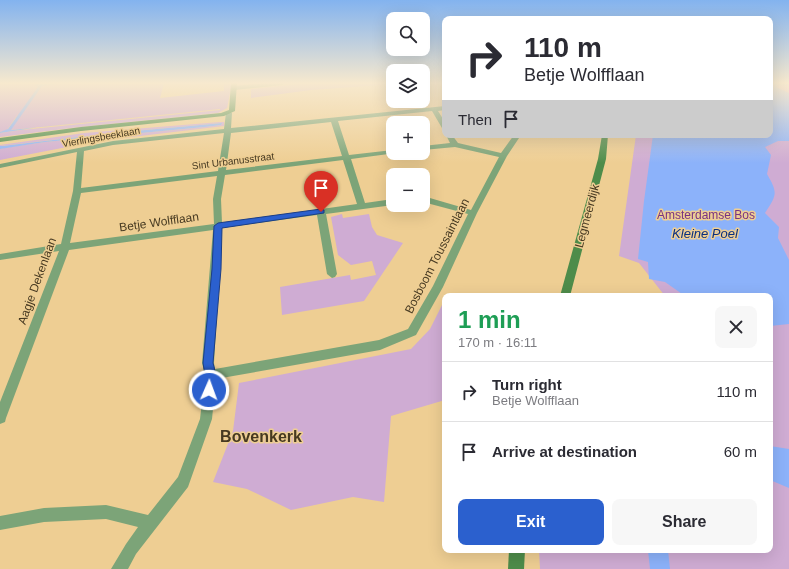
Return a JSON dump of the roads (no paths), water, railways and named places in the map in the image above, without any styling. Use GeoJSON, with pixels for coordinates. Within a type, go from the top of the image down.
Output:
{"type":"FeatureCollection","features":[{"type":"Feature","properties":{"kind":"street"},"geometry":{"type":"LineString","coordinates":[[0,140],[82,129],[225,114],[232,110]]}},
{"type":"Feature","properties":{"kind":"street","name":"Vierlingsbeeklaan"},"geometry":{"type":"LineString","coordinates":[[0,166],[112,143],[429,110]]}},
{"type":"Feature","properties":{"kind":"street"},"geometry":{"type":"LineString","coordinates":[[434,110],[442,123]]}},
{"type":"Feature","properties":{"kind":"street"},"geometry":{"type":"LineString","coordinates":[[119,569],[131,549],[184,482],[206,419],[211,375],[208,363],[216,269],[218,226],[217,199],[227,131],[225,114]]}},
{"type":"Feature","properties":{"kind":"street"},"geometry":{"type":"LineString","coordinates":[[334,120],[362,206]]}},
{"type":"Feature","properties":{"kind":"street"},"geometry":{"type":"LineString","coordinates":[[451,138],[455,145]]}},
{"type":"Feature","properties":{"kind":"street","name":"Bosboom Toussaintlaan"},"geometry":{"type":"LineString","coordinates":[[211,375],[380,345],[412,332],[438,287],[473,213],[503,156],[516,138]]}},
{"type":"Feature","properties":{"kind":"street","name":"Legmeerdijk"},"geometry":{"type":"LineString","coordinates":[[566,293],[602,159],[605,138]]}},
{"type":"Feature","properties":{"kind":"street"},"geometry":{"type":"LineString","coordinates":[[430,147],[455,145],[503,156]]}},
{"type":"Feature","properties":{"kind":"street","name":"Aagje Dekenlaan"},"geometry":{"type":"LineString","coordinates":[[0,418],[65,247],[76,191],[81,149]]}},
{"type":"Feature","properties":{"kind":"street","name":"Sint Urbanusstraat"},"geometry":{"type":"LineString","coordinates":[[76,191],[386,153]]}},
{"type":"Feature","properties":{"kind":"street"},"geometry":{"type":"LineString","coordinates":[[430,201],[473,213]]}},
{"type":"Feature","properties":{"kind":"street","name":"Betje Wolfflaan"},"geometry":{"type":"LineString","coordinates":[[0,257],[386,203]]}},
{"type":"Feature","properties":{"kind":"street"},"geometry":{"type":"LineString","coordinates":[[321,212],[332,274]]}},
{"type":"Feature","properties":{"kind":"street"},"geometry":{"type":"LineString","coordinates":[[0,523],[44,515],[106,512],[151,523]]}},
{"type":"Feature","properties":{"kind":"street"},"geometry":{"type":"LineString","coordinates":[[516,569],[517,553]]}},
{"type":"Feature","properties":{"kind":"water"},"geometry":{"type":"Polygon","coordinates":[[[22,110],[25,110],[11,130],[38,127],[0,133],[8,129],[22,110]]]}},
{"type":"Feature","properties":{"kind":"water"},"geometry":{"type":"Polygon","coordinates":[[[216,110],[216,110],[40,127],[38,127],[216,110]]]}},
{"type":"Feature","properties":{"kind":"water","name":"Kleine Poel"},"geometry":{"type":"Polygon","coordinates":[[[773,110],[789,110],[789,141],[778,141],[765,147],[771,155],[767,174],[775,194],[765,213],[779,227],[778,238],[789,260],[789,324],[773,326],[773,293],[681,293],[665,282],[649,279],[648,262],[638,259],[653,138],[773,138],[773,110]]]}},
{"type":"Feature","properties":{"kind":"water"},"geometry":{"type":"Polygon","coordinates":[[[222,123],[221,125],[205,127],[45,142],[0,149],[0,146],[113,133],[222,123]]]}},
{"type":"Feature","properties":{"kind":"water"},"geometry":{"type":"Polygon","coordinates":[[[773,446],[789,449],[789,488],[773,481],[773,446]]]}},
{"type":"Feature","properties":{"kind":"waterway"},"geometry":{"type":"LineString","coordinates":[[658,553],[660,569]]}},
{"type":"Feature","properties":{"kind":"district","name":"Bovenkerk"},"geometry":{"type":"Point","coordinates":[261,436]}},
{"type":"Feature","properties":{"kind":"park label","name":"Amsterdamse Bos"},"geometry":{"type":"Point","coordinates":[706,215]}}]}
